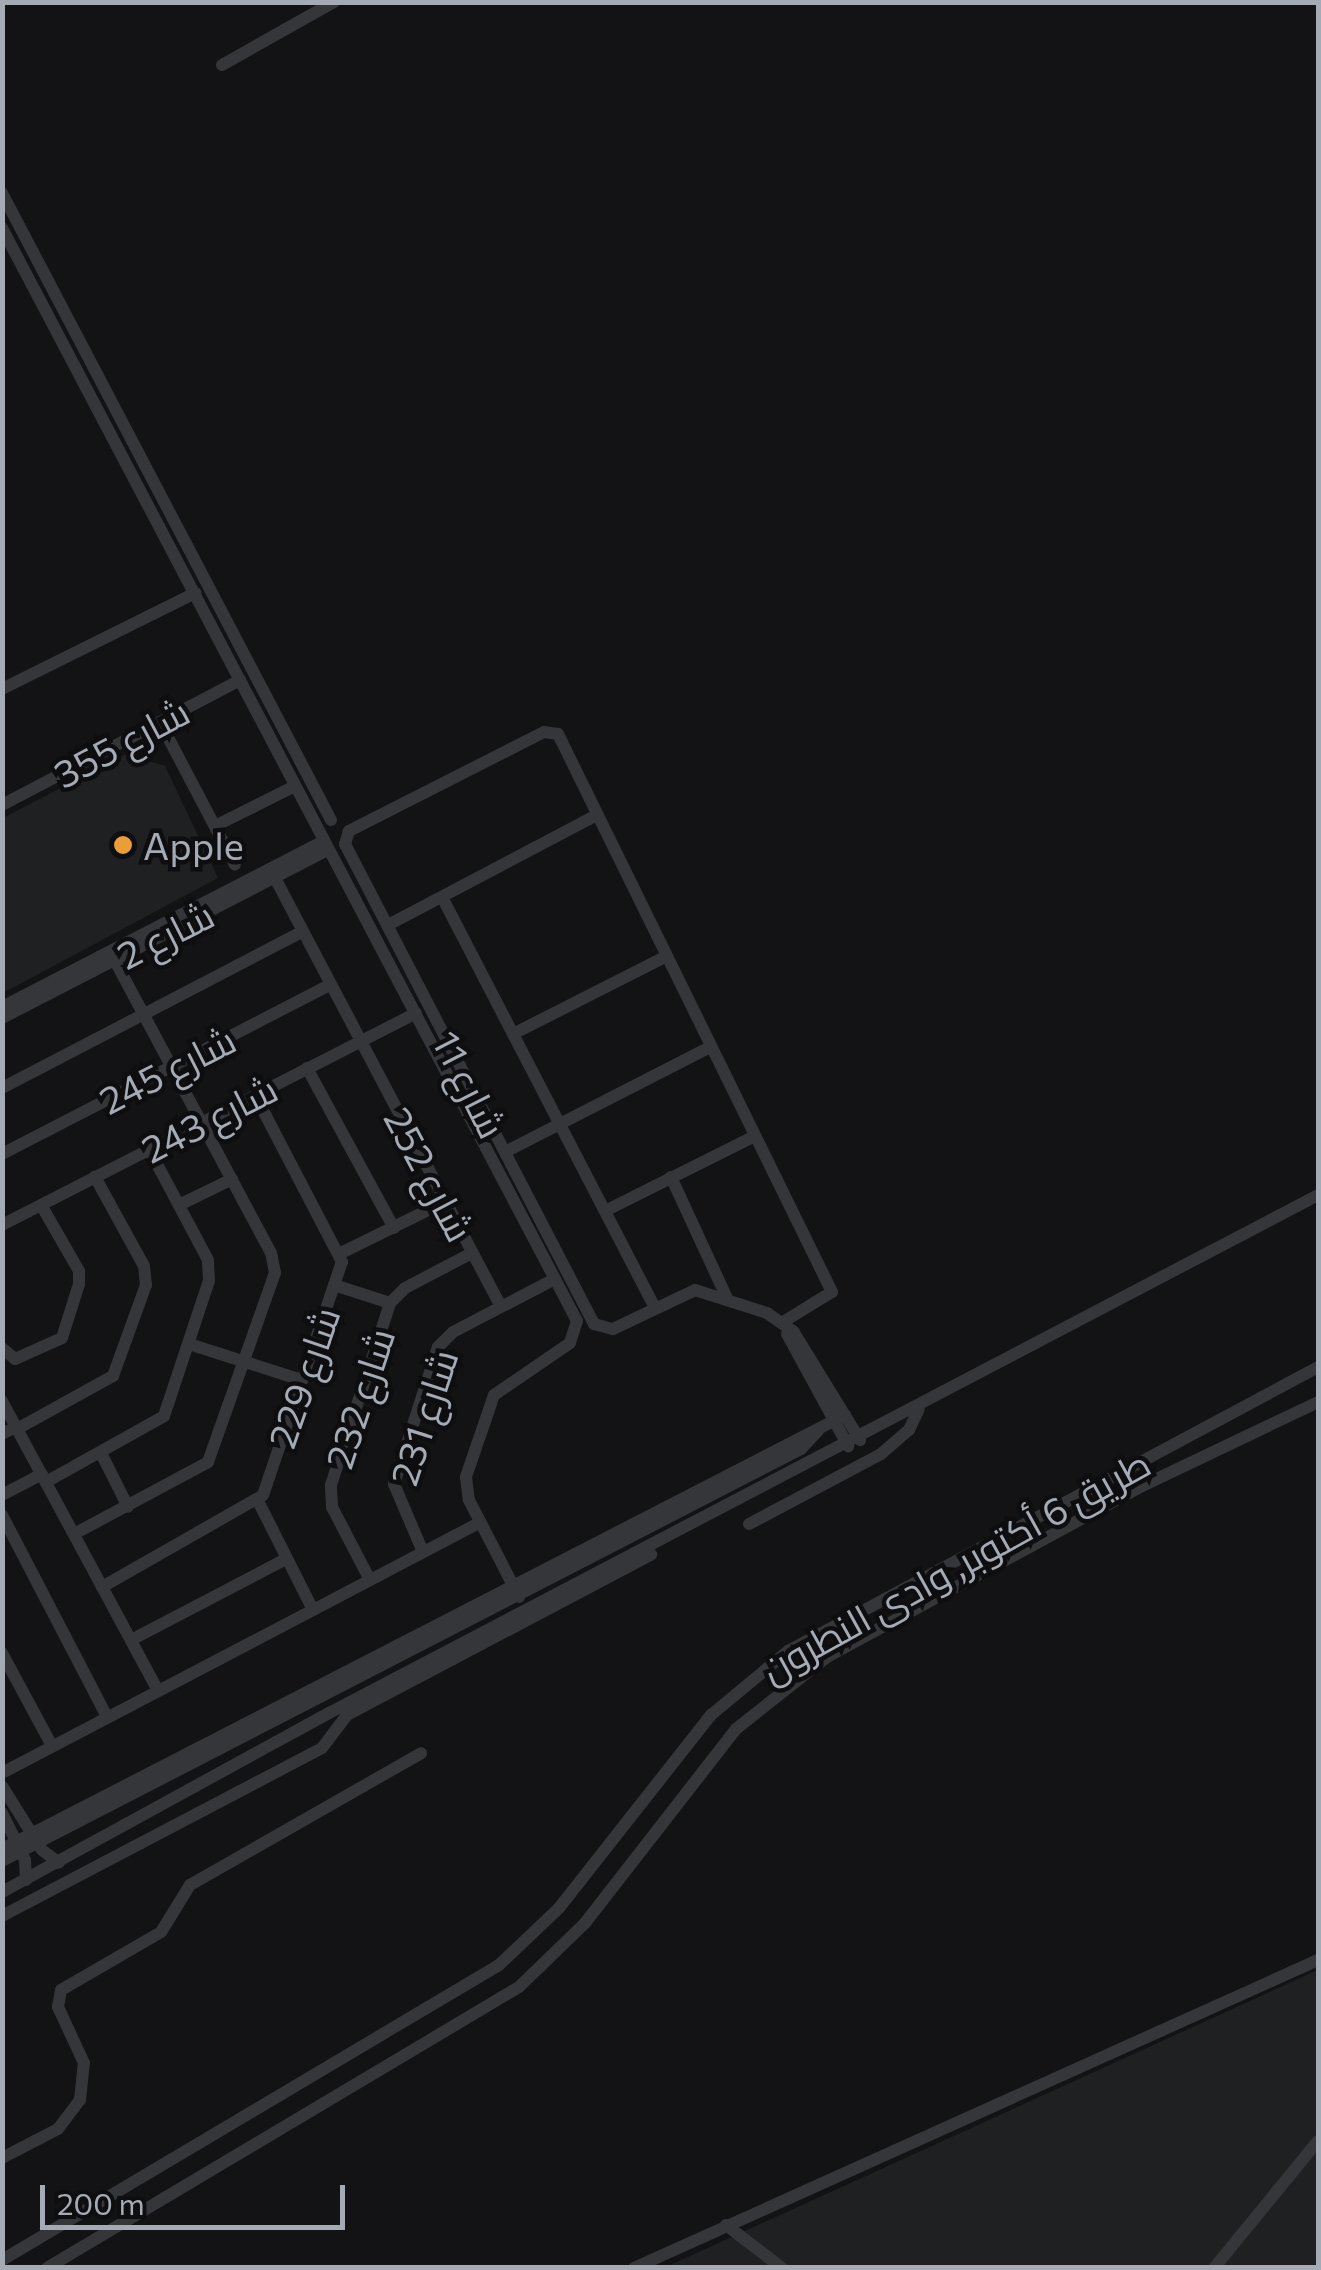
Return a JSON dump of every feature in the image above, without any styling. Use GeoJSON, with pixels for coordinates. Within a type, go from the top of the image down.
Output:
{"type":"FeatureCollection","features":[{"type":"Feature","properties":{"kind":"street"},"geometry":{"type":"LineString","coordinates":[[222,65],[334,2]]}},
{"type":"Feature","properties":{"kind":"street"},"geometry":{"type":"LineString","coordinates":[[2,193],[7,213],[331,820]]}},
{"type":"Feature","properties":{"kind":"street","name":"شارع 11"},"geometry":{"type":"LineString","coordinates":[[2,228],[577,1321],[570,1343],[494,1395],[465,1485],[480,1523]]}},
{"type":"Feature","properties":{"kind":"street"},"geometry":{"type":"LineString","coordinates":[[2,689],[195,592]]}},
{"type":"Feature","properties":{"kind":"street","name":"شارع 355"},"geometry":{"type":"LineString","coordinates":[[2,805],[240,680]]}},
{"type":"Feature","properties":{"kind":"street"},"geometry":{"type":"LineString","coordinates":[[160,722],[236,865]]}},
{"type":"Feature","properties":{"kind":"street","name":"شارع 11"},"geometry":{"type":"LineString","coordinates":[[597,815],[561,738],[549,731],[354,828],[344,844],[594,1324],[613,1330],[654,1306]]}},
{"type":"Feature","properties":{"kind":"street"},"geometry":{"type":"LineString","coordinates":[[215,826],[295,786]]}},
{"type":"Feature","properties":{"kind":"street"},"geometry":{"type":"LineString","coordinates":[[388,926],[597,815],[708,1048],[832,1292],[783,1322]]}},
{"type":"Feature","properties":{"kind":"street","name":"شارع 2"},"geometry":{"type":"LineString","coordinates":[[2,1008],[275,878],[326,846]]}},
{"type":"Feature","properties":{"kind":"street","name":"شارع 2"},"geometry":{"type":"LineString","coordinates":[[2,1018],[326,846]]}},
{"type":"Feature","properties":{"kind":"street","name":"شارع 252"},"geometry":{"type":"LineString","coordinates":[[275,878],[501,1306]]}},
{"type":"Feature","properties":{"kind":"street"},"geometry":{"type":"LineString","coordinates":[[442,897],[654,1306],[685,1291],[727,1298],[783,1322],[840,1418],[849,1446]]}},
{"type":"Feature","properties":{"kind":"street","name":"شارع 245"},"geometry":{"type":"LineString","coordinates":[[2,1088],[302,932]]}},
{"type":"Feature","properties":{"kind":"street"},"geometry":{"type":"LineString","coordinates":[[513,1034],[666,957]]}},
{"type":"Feature","properties":{"kind":"street"},"geometry":{"type":"LineString","coordinates":[[74,1534],[208,1462],[246,1362],[275,1266],[144,1015],[104,962]]}},
{"type":"Feature","properties":{"kind":"street","name":"شارع 245"},"geometry":{"type":"LineString","coordinates":[[2,1154],[331,984]]}},
{"type":"Feature","properties":{"kind":"street","name":"شارع 243"},"geometry":{"type":"LineString","coordinates":[[2,1224],[416,1013]]}},
{"type":"Feature","properties":{"kind":"street"},"geometry":{"type":"LineString","coordinates":[[504,1152],[708,1048]]}},
{"type":"Feature","properties":{"kind":"street"},"geometry":{"type":"LineString","coordinates":[[307,1068],[394,1228]]}},
{"type":"Feature","properties":{"kind":"street"},"geometry":{"type":"LineString","coordinates":[[255,1094],[341,1253],[444,1202]]}},
{"type":"Feature","properties":{"kind":"street"},"geometry":{"type":"LineString","coordinates":[[605,1211],[753,1137]]}},
{"type":"Feature","properties":{"kind":"street"},"geometry":{"type":"LineString","coordinates":[[2,1495],[102,1453],[164,1416],[210,1267],[149,1149]]}},
{"type":"Feature","properties":{"kind":"street"},"geometry":{"type":"LineString","coordinates":[[2,1434],[114,1376],[146,1285],[144,1266],[95,1177]]}},
{"type":"Feature","properties":{"kind":"street"},"geometry":{"type":"LineString","coordinates":[[671,1177],[727,1298]]}},
{"type":"Feature","properties":{"kind":"street"},"geometry":{"type":"LineString","coordinates":[[179,1205],[232,1179]]}},
{"type":"Feature","properties":{"kind":"street"},"geometry":{"type":"LineString","coordinates":[[2,1916],[306,1757],[331,1742],[347,1716],[1318,1194]]}},
{"type":"Feature","properties":{"kind":"street"},"geometry":{"type":"LineString","coordinates":[[2,1348],[18,1358],[62,1338],[79,1284],[79,1271],[41,1205]]}},
{"type":"Feature","properties":{"kind":"street","name":"شارع 229"},"geometry":{"type":"LineString","coordinates":[[258,1501],[334,1285],[341,1253]]}},
{"type":"Feature","properties":{"kind":"street","name":"شارع 232"},"geometry":{"type":"LineString","coordinates":[[370,1580],[329,1492],[390,1303],[472,1253]]}},
{"type":"Feature","properties":{"kind":"street","name":"شارع 231"},"geometry":{"type":"LineString","coordinates":[[424,1552],[395,1497],[395,1478],[438,1347],[501,1306],[555,1280]]}},
{"type":"Feature","properties":{"kind":"street"},"geometry":{"type":"LineString","coordinates":[[334,1285],[390,1303]]}},
{"type":"Feature","properties":{"kind":"street"},"geometry":{"type":"LineString","coordinates":[[188,1344],[302,1380]]}},
{"type":"Feature","properties":{"kind":"street","name":"طريق 6 أكتوبر, وادى النطرون"},"geometry":{"type":"LineString","coordinates":[[2,2260],[498,1965],[559,1908],[711,1715],[788,1651],[1318,1367]]}},
{"type":"Feature","properties":{"kind":"street"},"geometry":{"type":"LineString","coordinates":[[2,1402],[158,1691]]}},
{"type":"Feature","properties":{"kind":"street","name":"طريق 6 أكتوبر, وادى النطرون"},"geometry":{"type":"LineString","coordinates":[[47,2268],[519,1987],[585,1923],[722,1744],[826,1657],[1142,1486],[1318,1402]]}},
{"type":"Feature","properties":{"kind":"street"},"geometry":{"type":"LineString","coordinates":[[749,1524],[881,1454],[908,1430],[919,1408]]}},
{"type":"Feature","properties":{"kind":"street"},"geometry":{"type":"LineString","coordinates":[[2,1849],[34,1838],[516,1592],[840,1418]]}},
{"type":"Feature","properties":{"kind":"street"},"geometry":{"type":"LineString","coordinates":[[102,1453],[128,1506]]}},
{"type":"Feature","properties":{"kind":"street"},"geometry":{"type":"LineString","coordinates":[[102,1587],[258,1501],[314,1610]]}},
{"type":"Feature","properties":{"kind":"street"},"geometry":{"type":"LineString","coordinates":[[2,1892],[328,1713],[726,1511]]}},
{"type":"Feature","properties":{"kind":"street"},"geometry":{"type":"LineString","coordinates":[[2,1516],[107,1718]]}},
{"type":"Feature","properties":{"kind":"street"},"geometry":{"type":"LineString","coordinates":[[2,1772],[480,1523],[516,1592]]}},
{"type":"Feature","properties":{"kind":"street"},"geometry":{"type":"LineString","coordinates":[[131,1640],[286,1559]]}},
{"type":"Feature","properties":{"kind":"street"},"geometry":{"type":"LineString","coordinates":[[2,1653],[52,1746]]}},
{"type":"Feature","properties":{"kind":"street"},"geometry":{"type":"LineString","coordinates":[[328,1713],[338,1727]]}},
{"type":"Feature","properties":{"kind":"street"},"geometry":{"type":"LineString","coordinates":[[294,1732],[307,1744],[306,1757]]}},
{"type":"Feature","properties":{"kind":"street"},"geometry":{"type":"LineString","coordinates":[[2,2158],[58,2130],[80,2100],[84,2063],[58,2006],[64,1987],[161,1932],[190,1885],[421,1754]]}},
{"type":"Feature","properties":{"kind":"street"},"geometry":{"type":"LineString","coordinates":[[2,1786],[34,1838],[59,1863]]}},
{"type":"Feature","properties":{"kind":"street"},"geometry":{"type":"LineString","coordinates":[[2,1812],[18,1846],[26,1880]]}},
{"type":"Feature","properties":{"kind":"street"},"geometry":{"type":"LineString","coordinates":[[2,1861],[18,1846]]}},
{"type":"Feature","properties":{"kind":"street"},"geometry":{"type":"LineString","coordinates":[[634,2268],[1318,1960]]}},
{"type":"Feature","properties":{"kind":"street"},"geometry":{"type":"LineString","coordinates":[[1214,2268],[1317,2149]]}},
{"type":"Feature","properties":{"kind":"street"},"geometry":{"type":"LineString","coordinates":[[1225,2268],[1261,2217]]}},
{"type":"Feature","properties":{"kind":"street"},"geometry":{"type":"LineString","coordinates":[[726,2225],[782,2268]]}},
{"type":"Feature","properties":{"kind":"shaded area"},"geometry":{"type":"Polygon","coordinates":[[[126,754],[165,766],[218,878],[3,993],[3,818],[126,754]]]}},
{"type":"Feature","properties":{"kind":"shaded area"},"geometry":{"type":"Polygon","coordinates":[[[1318,1970],[1318,2267],[666,2267],[1318,1970]]]}},
{"type":"Feature","properties":{"kind":"place","name":"Apple"},"geometry":{"type":"Point","coordinates":[123,845]}}]}
